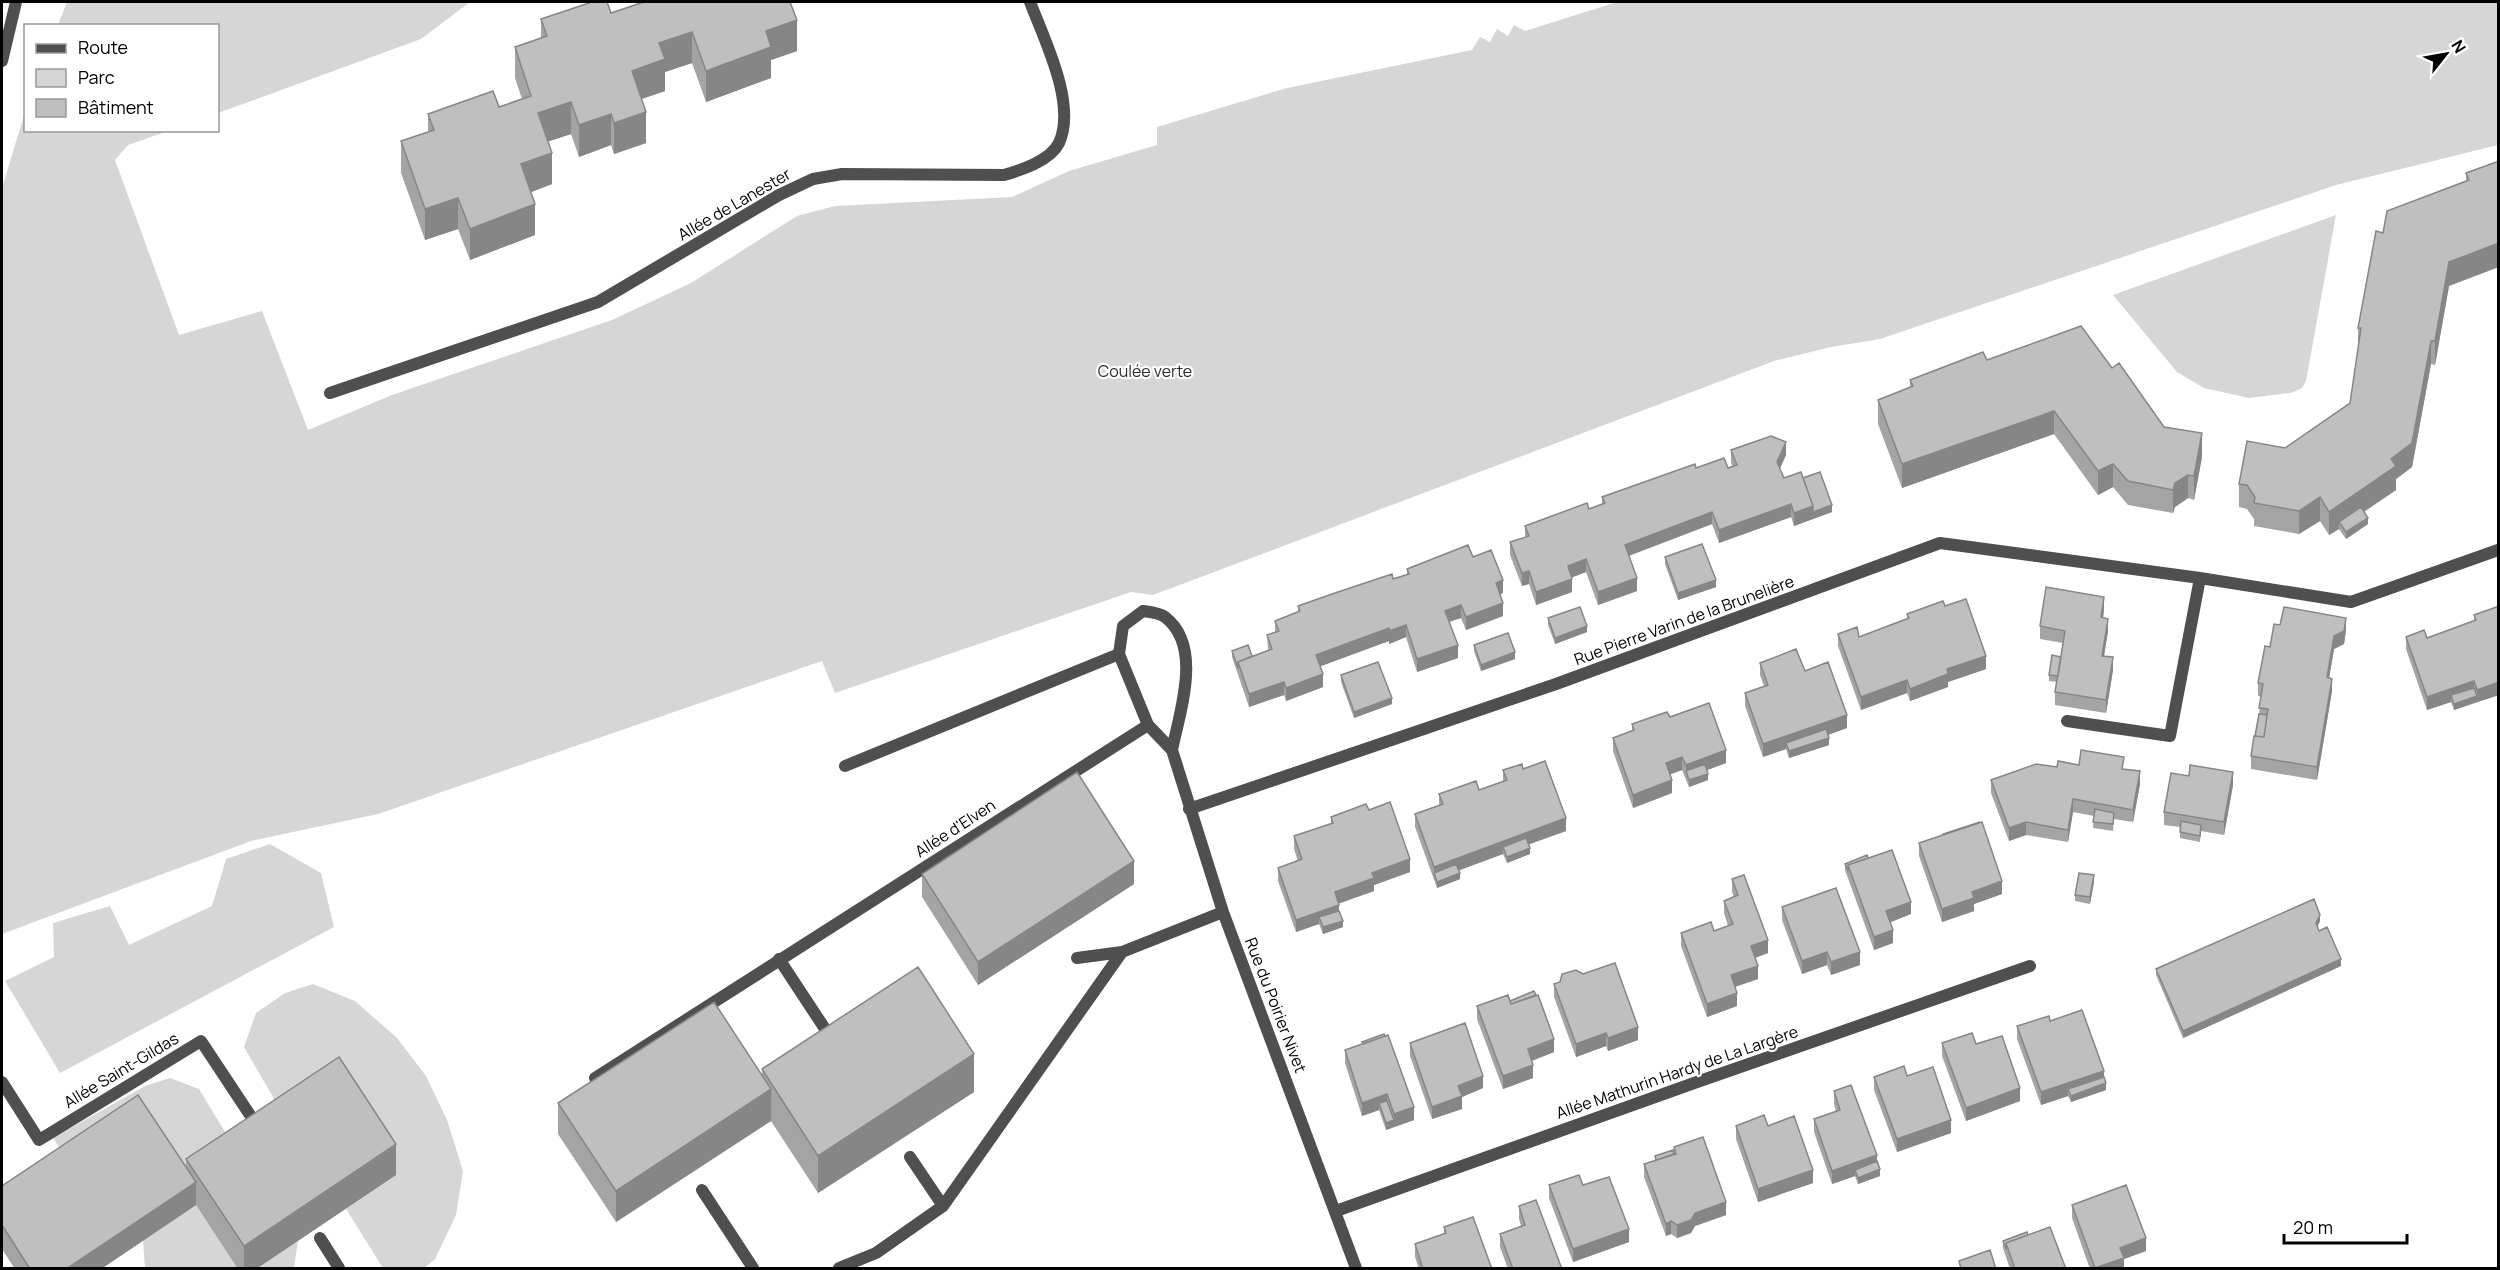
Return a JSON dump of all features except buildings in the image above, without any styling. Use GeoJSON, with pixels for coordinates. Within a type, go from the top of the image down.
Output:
{"type":"FeatureCollection","features":[{"type":"Feature","properties":{"kind":"street"},"geometry":{"type":"LineString","coordinates":[[2,61],[16,2]]}},
{"type":"Feature","properties":{"kind":"street","name":"Allée de Lanester"},"geometry":{"type":"LineString","coordinates":[[330,393],[598,302],[779,195],[813,179],[842,174],[1004,175],[1030,168],[1058,144],[1064,116],[1058,76],[1030,2]]}},
{"type":"Feature","properties":{"kind":"street","name":"Rue Pierre Varin de la Brunelière"},"geometry":{"type":"LineString","coordinates":[[1190,809],[1556,684],[1940,543],[2200,578],[2351,602],[2499,550]]}},
{"type":"Feature","properties":{"kind":"street"},"geometry":{"type":"LineString","coordinates":[[2067,721],[2170,736],[2200,578]]}},
{"type":"Feature","properties":{"kind":"street"},"geometry":{"type":"LineString","coordinates":[[1143,611],[1164,615],[1180,633],[1188,665],[1172,750],[1148,725],[1119,654],[1123,626],[1143,611]]}},
{"type":"Feature","properties":{"kind":"street"},"geometry":{"type":"LineString","coordinates":[[845,766],[1119,654]]}},
{"type":"Feature","properties":{"kind":"street","name":"Allée d'Elven"},"geometry":{"type":"LineString","coordinates":[[595,1078],[1148,725]]}},
{"type":"Feature","properties":{"kind":"street","name":"Rue du Poirier Nivet"},"geometry":{"type":"LineString","coordinates":[[1172,750],[1223,912],[1356,1269]]}},
{"type":"Feature","properties":{"kind":"street"},"geometry":{"type":"LineString","coordinates":[[1077,958],[1122,952],[1223,912]]}},
{"type":"Feature","properties":{"kind":"street"},"geometry":{"type":"LineString","coordinates":[[839,1269],[876,1253],[943,1206],[1122,952]]}},
{"type":"Feature","properties":{"kind":"street"},"geometry":{"type":"LineString","coordinates":[[779,959],[833,1041]]}},
{"type":"Feature","properties":{"kind":"street","name":"Allée Mathurin Hardy de La Largère"},"geometry":{"type":"LineString","coordinates":[[1336,1211],[1696,1082],[2030,966]]}},
{"type":"Feature","properties":{"kind":"street","name":"Allée Saint-Gildas"},"geometry":{"type":"LineString","coordinates":[[2,1082],[39,1140],[201,1041],[252,1119]]}},
{"type":"Feature","properties":{"kind":"street"},"geometry":{"type":"LineString","coordinates":[[910,1157],[943,1206]]}},
{"type":"Feature","properties":{"kind":"street"},"geometry":{"type":"LineString","coordinates":[[702,1190],[753,1269]]}},
{"type":"Feature","properties":{"kind":"street"},"geometry":{"type":"LineString","coordinates":[[320,1238],[339,1269]]}},
{"type":"Feature","properties":{"kind":"green space"},"geometry":{"type":"Polygon","coordinates":[[[67,2],[470,2],[421,39],[219,113],[219,24],[58,24],[67,2]]]}},
{"type":"Feature","properties":{"kind":"green space","name":"Coulée verte"},"geometry":{"type":"Polygon","coordinates":[[[1617,2],[2498,2],[2498,145],[2336,185],[1880,339],[1831,347],[1774,361],[1153,595],[1131,592],[835,693],[822,661],[378,814],[251,841],[2,934],[2,188],[24,115],[24,132],[165,132],[128,145],[115,160],[179,335],[262,311],[308,430],[392,395],[612,320],[691,283],[797,216],[835,206],[1012,197],[1069,171],[1157,145],[1157,127],[1287,88],[1472,50],[1480,37],[1490,42],[1497,29],[1508,36],[1514,25],[1525,31],[1617,2]]]}},
{"type":"Feature","properties":{"kind":"green space"},"geometry":{"type":"Polygon","coordinates":[[[2336,215],[2306,381],[2302,388],[2291,393],[2249,398],[2204,388],[2177,372],[2113,295],[2336,215]]]}},
{"type":"Feature","properties":{"kind":"green space"},"geometry":{"type":"Polygon","coordinates":[[[270,844],[321,873],[334,927],[60,1073],[5,981],[54,957],[53,923],[110,906],[129,945],[212,906],[226,859],[270,844]]]}},
{"type":"Feature","properties":{"kind":"green space"},"geometry":{"type":"Polygon","coordinates":[[[313,984],[355,1001],[397,1038],[426,1076],[447,1120],[463,1171],[456,1215],[435,1259],[424,1268],[383,1268],[346,1209],[396,1175],[288,1123],[244,1047],[256,1013],[285,993],[313,984]]]}},
{"type":"Feature","properties":{"kind":"green space"},"geometry":{"type":"Polygon","coordinates":[[[170,1078],[199,1089],[239,1155],[186,1190],[70,1164],[53,1138],[145,1086],[170,1078]]]}},
{"type":"Feature","properties":{"kind":"green space"},"geometry":{"type":"Polygon","coordinates":[[[196,1205],[238,1268],[145,1268],[143,1240],[196,1205]]]}},
{"type":"Feature","properties":{"kind":"green space"},"geometry":{"type":"Polygon","coordinates":[[[298,1241],[294,1268],[256,1268],[298,1241]]]}}]}
